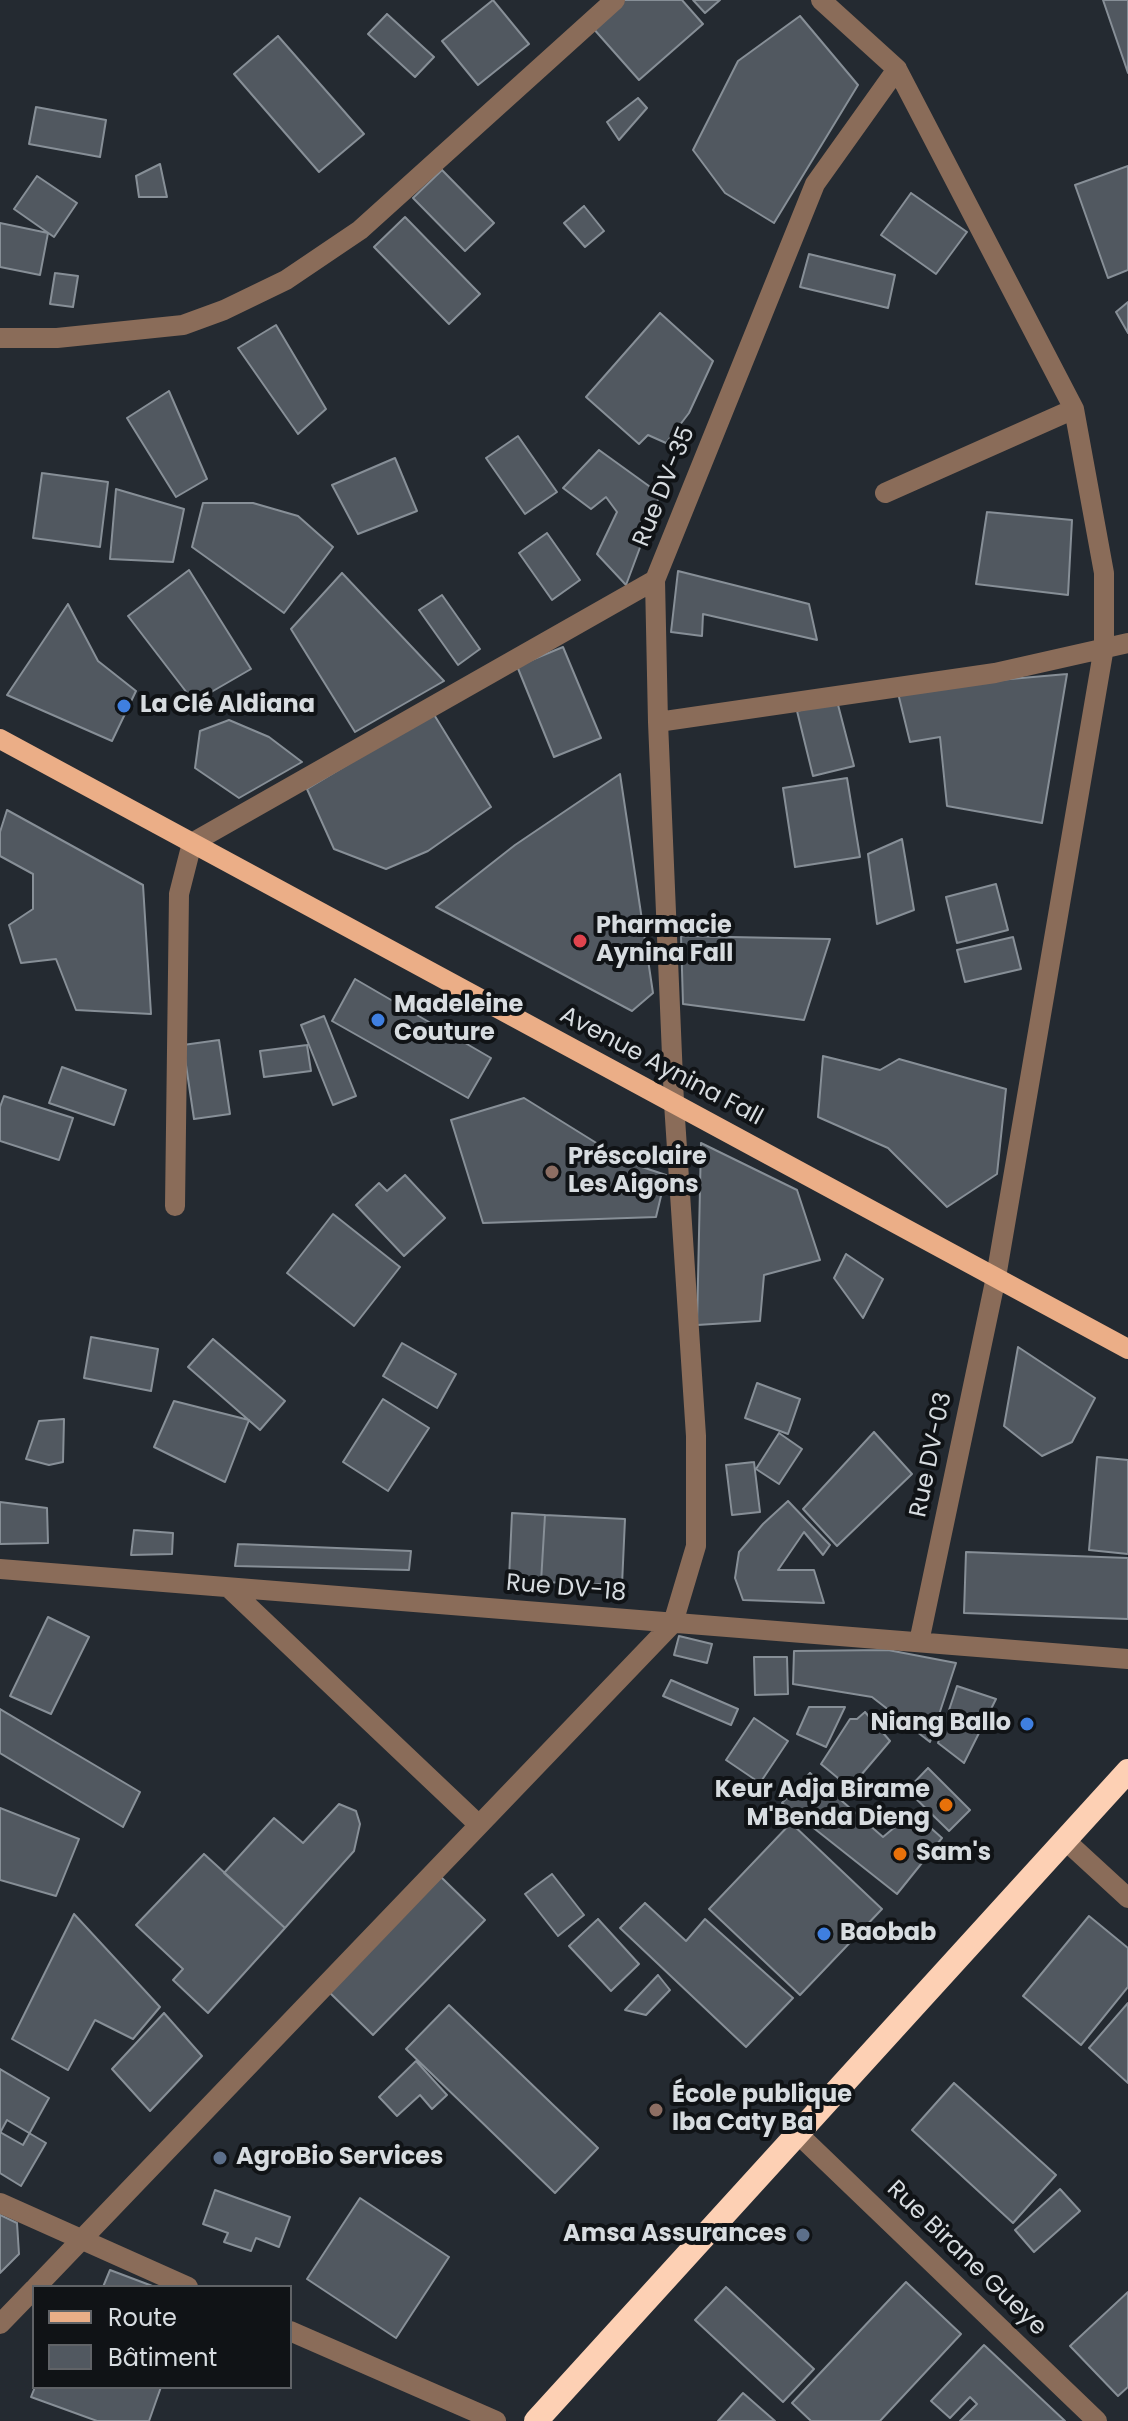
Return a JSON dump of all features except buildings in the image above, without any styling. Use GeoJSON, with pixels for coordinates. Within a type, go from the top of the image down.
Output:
{"type":"FeatureCollection","features":[{"type":"Feature","properties":{"kind":"highway"},"geometry":{"type":"LineString","coordinates":[[536,2421],[1128,1771]]}},
{"type":"Feature","properties":{"kind":"main road","name":"Avenue Aynina Fall"},"geometry":{"type":"LineString","coordinates":[[0,739],[1128,1349]]}},
{"type":"Feature","properties":{"kind":"street"},"geometry":{"type":"LineString","coordinates":[[0,338],[57,338],[183,325],[224,310],[286,280],[360,230],[615,0]]}},
{"type":"Feature","properties":{"kind":"street"},"geometry":{"type":"LineString","coordinates":[[821,0],[897,69]]}},
{"type":"Feature","properties":{"kind":"street","name":"Rue DV-03"},"geometry":{"type":"LineString","coordinates":[[897,69],[1074,409],[1104,573],[1104,647],[996,1277],[919,1642]]}},
{"type":"Feature","properties":{"kind":"street","name":"Rue DV-35"},"geometry":{"type":"LineString","coordinates":[[192,843],[655,580],[815,184],[897,69]]}},
{"type":"Feature","properties":{"kind":"street"},"geometry":{"type":"LineString","coordinates":[[885,493],[1074,409]]}},
{"type":"Feature","properties":{"kind":"street"},"geometry":{"type":"LineString","coordinates":[[38,2285],[673,1623],[696,1546],[696,1436],[674,1103],[655,580]]}},
{"type":"Feature","properties":{"kind":"street"},"geometry":{"type":"LineString","coordinates":[[658,722],[995,673],[1128,643]]}},
{"type":"Feature","properties":{"kind":"street"},"geometry":{"type":"LineString","coordinates":[[175,1206],[179,894],[192,843]]}},
{"type":"Feature","properties":{"kind":"street","name":"Rue DV-18"},"geometry":{"type":"LineString","coordinates":[[2,1574],[229,1588],[1128,1659]]}},
{"type":"Feature","properties":{"kind":"street"},"geometry":{"type":"LineString","coordinates":[[229,1588],[479,1825]]}},
{"type":"Feature","properties":{"kind":"street"},"geometry":{"type":"LineString","coordinates":[[1066,1841],[1128,1898]]}},
{"type":"Feature","properties":{"kind":"street","name":"Rue Birane Gueye"},"geometry":{"type":"LineString","coordinates":[[798,2134],[1097,2421]]}},
{"type":"Feature","properties":{"kind":"street"},"geometry":{"type":"LineString","coordinates":[[0,2203],[183,2285]]}},
{"type":"Feature","properties":{"kind":"street"},"geometry":{"type":"LineString","coordinates":[[0,2324],[32,2291]]}},
{"type":"Feature","properties":{"kind":"street"},"geometry":{"type":"LineString","coordinates":[[292,2332],[496,2421]]}},
{"type":"Feature","properties":{"kind":"place","name":"La Clé Aldiana"},"geometry":{"type":"Point","coordinates":[124,706]}},
{"type":"Feature","properties":{"kind":"place","name":"Pharmacie Aynina Fall"},"geometry":{"type":"Point","coordinates":[580,941]}},
{"type":"Feature","properties":{"kind":"place","name":"Madeleine Couture"},"geometry":{"type":"Point","coordinates":[378,1020]}},
{"type":"Feature","properties":{"kind":"place","name":"Préscolaire Les Aigons"},"geometry":{"type":"Point","coordinates":[552,1172]}},
{"type":"Feature","properties":{"kind":"place","name":"Niang Ballo"},"geometry":{"type":"Point","coordinates":[1027,1724]}},
{"type":"Feature","properties":{"kind":"place","name":"Keur Adja Birame M'Benda Dieng"},"geometry":{"type":"Point","coordinates":[946,1805]}},
{"type":"Feature","properties":{"kind":"place","name":"Sam's"},"geometry":{"type":"Point","coordinates":[900,1854]}},
{"type":"Feature","properties":{"kind":"place","name":"Baobab"},"geometry":{"type":"Point","coordinates":[824,1934]}},
{"type":"Feature","properties":{"kind":"place","name":"École publique Iba Caty Ba"},"geometry":{"type":"Point","coordinates":[656,2110]}},
{"type":"Feature","properties":{"kind":"place","name":"AgroBio Services"},"geometry":{"type":"Point","coordinates":[220,2158]}},
{"type":"Feature","properties":{"kind":"place","name":"Amsa Assurances"},"geometry":{"type":"Point","coordinates":[803,2235]}}]}
